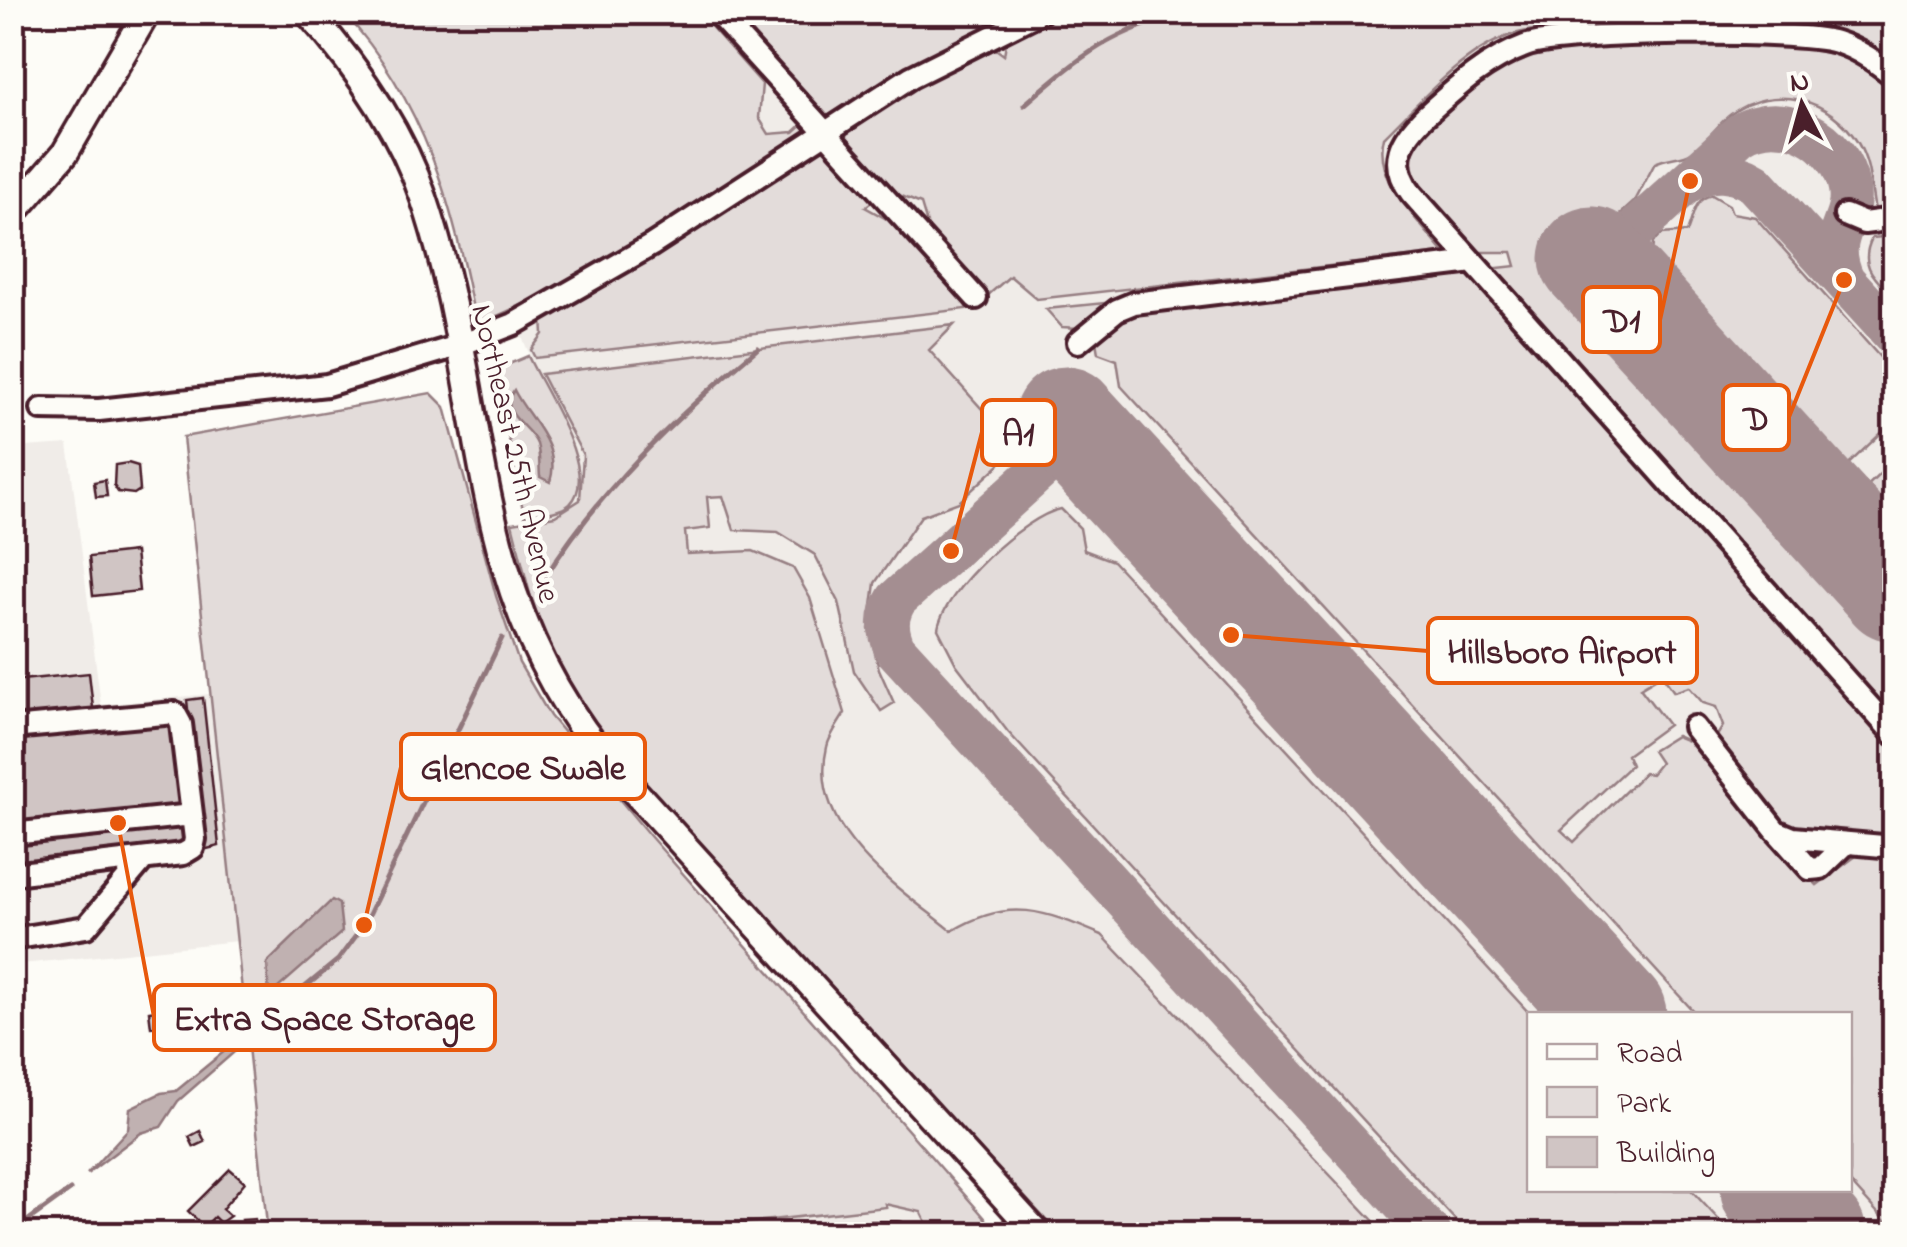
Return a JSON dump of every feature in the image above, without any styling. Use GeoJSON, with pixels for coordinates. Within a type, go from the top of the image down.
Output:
{"type":"FeatureCollection","features":[{"type":"Feature","properties":{"kind":"main road"},"geometry":{"type":"LineString","coordinates":[[12,214],[65,153],[148,12]]}},
{"type":"Feature","properties":{"kind":"main road","name":"Northeast 25th Avenue"},"geometry":{"type":"LineString","coordinates":[[308,12],[348,60],[416,177],[440,255],[512,596],[561,698],[607,762],[1038,1234]]}},
{"type":"Feature","properties":{"kind":"street"},"geometry":{"type":"LineString","coordinates":[[716,12],[976,298]]}},
{"type":"Feature","properties":{"kind":"street"},"geometry":{"type":"LineString","coordinates":[[42,409],[99,410],[327,386],[458,346],[567,296],[824,130],[971,44],[1041,12]]}},
{"type":"Feature","properties":{"kind":"street"},"geometry":{"type":"LineString","coordinates":[[1894,76],[1868,56],[1833,40],[1796,34],[1571,38],[1528,44],[1469,76],[1407,133],[1398,157],[1403,182],[1894,734]]}},
{"type":"Feature","properties":{"kind":"street"},"geometry":{"type":"LineString","coordinates":[[1845,216],[1864,223],[1894,219]]}},
{"type":"Feature","properties":{"kind":"street"},"geometry":{"type":"LineString","coordinates":[[1078,342],[1116,310],[1134,302],[1473,262]]}},
{"type":"Feature","properties":{"kind":"street"},"geometry":{"type":"LineString","coordinates":[[12,728],[176,713],[181,724],[193,848],[142,861],[12,874]]}},
{"type":"Feature","properties":{"kind":"street"},"geometry":{"type":"LineString","coordinates":[[1694,727],[1810,869],[1821,868],[1848,843]]}},
{"type":"Feature","properties":{"kind":"street"},"geometry":{"type":"LineString","coordinates":[[12,834],[192,814]]}},
{"type":"Feature","properties":{"kind":"street"},"geometry":{"type":"LineString","coordinates":[[1776,831],[1793,838],[1894,847]]}},
{"type":"Feature","properties":{"kind":"street"},"geometry":{"type":"LineString","coordinates":[[12,939],[86,928],[142,861]]}},
{"type":"Feature","properties":{"kind":"street"},"geometry":{"type":"LineString","coordinates":[[866,1234],[897,1234]]}},
{"type":"Feature","properties":{"kind":"shaded area"},"geometry":{"type":"Polygon","coordinates":[[[369,13],[1894,13],[1894,1234],[1090,1234],[528,520],[498,373],[531,358],[473,221],[369,13]]]}},
{"type":"Feature","properties":{"kind":"shaded area"},"geometry":{"type":"Polygon","coordinates":[[[514,390],[548,444],[550,482],[540,477],[538,448],[509,406],[514,390]]]}},
{"type":"Feature","properties":{"kind":"shaded area"},"geometry":{"type":"Polygon","coordinates":[[[17,441],[25,447],[68,444],[101,705],[209,694],[237,941],[13,965],[13,443],[17,441]]]}},
{"type":"Feature","properties":{"kind":"shaded area"},"geometry":{"type":"Polygon","coordinates":[[[332,900],[339,904],[342,932],[269,996],[267,963],[332,900]]]}},
{"type":"Feature","properties":{"kind":"shaded area"},"geometry":{"type":"Polygon","coordinates":[[[237,1041],[240,1047],[178,1101],[161,1127],[141,1133],[87,1174],[128,1129],[130,1108],[161,1093],[176,1091],[237,1041]]]}},
{"type":"Feature","properties":{"kind":"shaded area"},"geometry":{"type":"Polygon","coordinates":[[[938,1165],[1000,1234],[270,1234],[938,1165]]]}},
{"type":"Feature","properties":{"kind":"green space"},"geometry":{"type":"Polygon","coordinates":[[[677,12],[683,16],[699,13],[762,84],[759,118],[769,134],[794,132],[807,120],[727,13],[1019,13],[882,88],[616,255],[476,325],[446,199],[416,120],[372,47],[344,13],[677,12]]]}},
{"type":"Feature","properties":{"kind":"green space"},"geometry":{"type":"Polygon","coordinates":[[[1061,13],[1894,13],[1894,63],[1846,34],[1802,24],[1615,23],[1532,30],[1508,36],[1473,54],[1384,137],[1382,154],[1392,185],[1444,253],[1037,299],[1010,276],[986,297],[931,237],[921,204],[887,190],[865,207],[901,227],[966,295],[966,309],[535,358],[531,350],[543,334],[542,317],[976,48],[993,47],[1004,55],[1007,37],[1061,13]]]}},
{"type":"Feature","properties":{"kind":"green space"},"geometry":{"type":"Polygon","coordinates":[[[1769,45],[1837,56],[1866,70],[1894,93],[1894,210],[1875,210],[1862,151],[1833,115],[1800,100],[1765,99],[1731,114],[1691,152],[1655,163],[1635,201],[1559,270],[1894,640],[1894,724],[1489,269],[1516,266],[1512,252],[1477,252],[1428,203],[1408,170],[1408,154],[1419,135],[1476,82],[1502,65],[1530,56],[1596,46],[1769,45]]]}},
{"type":"Feature","properties":{"kind":"green space"},"geometry":{"type":"Polygon","coordinates":[[[1712,195],[1729,205],[1732,213],[1755,217],[1894,373],[1894,421],[1836,476],[1672,298],[1668,270],[1652,257],[1653,242],[1662,234],[1687,232],[1698,204],[1712,195]]]}},
{"type":"Feature","properties":{"kind":"green space"},"geometry":{"type":"Polygon","coordinates":[[[1894,236],[1894,298],[1871,271],[1867,256],[1872,238],[1894,236]]]}},
{"type":"Feature","properties":{"kind":"green space"},"geometry":{"type":"Polygon","coordinates":[[[1470,273],[1894,748],[1894,838],[1792,830],[1715,739],[1723,726],[1716,707],[1703,703],[1689,687],[1674,692],[1662,675],[1640,688],[1668,725],[1627,755],[1631,765],[1561,830],[1574,842],[1644,773],[1651,774],[1660,763],[1652,751],[1676,736],[1700,746],[1779,847],[1817,885],[1860,853],[1894,859],[1894,1231],[1852,1184],[1852,1012],[1694,1012],[1121,386],[1117,360],[1098,353],[1095,336],[1119,314],[1148,304],[1432,280],[1470,273]]]}},
{"type":"Feature","properties":{"kind":"green space"},"geometry":{"type":"Polygon","coordinates":[[[1115,302],[1078,328],[1062,327],[1046,309],[1115,302]]]}},
{"type":"Feature","properties":{"kind":"green space"},"geometry":{"type":"Polygon","coordinates":[[[954,325],[929,350],[998,427],[1004,446],[1000,464],[959,502],[921,516],[875,583],[869,629],[879,669],[894,703],[881,711],[854,671],[839,602],[815,555],[778,532],[734,530],[723,496],[707,497],[710,528],[685,531],[687,554],[753,551],[793,568],[810,598],[845,713],[827,747],[824,777],[830,805],[862,854],[883,875],[952,931],[991,913],[1027,911],[1063,919],[1102,935],[1386,1234],[1059,1234],[627,766],[572,696],[536,618],[512,523],[555,516],[580,500],[583,455],[541,374],[954,325]]]}},
{"type":"Feature","properties":{"kind":"green space"},"geometry":{"type":"Polygon","coordinates":[[[528,356],[566,430],[578,472],[578,490],[565,507],[524,515],[495,370],[528,356]]]}},
{"type":"Feature","properties":{"kind":"green space"},"geometry":{"type":"Polygon","coordinates":[[[431,393],[445,407],[496,596],[519,663],[550,716],[650,836],[999,1234],[932,1234],[921,1212],[885,1204],[886,1207],[649,1234],[268,1234],[183,437],[431,393]]]}},
{"type":"Feature","properties":{"kind":"green space"},"geometry":{"type":"Polygon","coordinates":[[[1894,460],[1894,540],[1856,497],[1894,460]]]}},
{"type":"Feature","properties":{"kind":"green space"},"geometry":{"type":"Polygon","coordinates":[[[1061,509],[1080,528],[1084,550],[1113,561],[1528,1012],[1527,1192],[1693,1192],[1732,1234],[1468,1234],[1008,732],[956,664],[938,629],[943,614],[988,558],[1045,515],[1061,509]]]}},
{"type":"Feature","properties":{"kind":"building"},"geometry":{"type":"Polygon","coordinates":[[[115,465],[138,466],[140,490],[134,494],[118,492],[114,486],[115,465]]]}},
{"type":"Feature","properties":{"kind":"building"},"geometry":{"type":"Polygon","coordinates":[[[105,480],[107,496],[96,497],[94,482],[105,480]]]}},
{"type":"Feature","properties":{"kind":"building"},"geometry":{"type":"Polygon","coordinates":[[[135,552],[139,591],[93,596],[89,557],[135,552]]]}},
{"type":"Feature","properties":{"kind":"building"},"geometry":{"type":"Polygon","coordinates":[[[89,673],[93,708],[12,717],[12,681],[89,673]]]}},
{"type":"Feature","properties":{"kind":"building"},"geometry":{"type":"Polygon","coordinates":[[[203,698],[219,846],[203,850],[187,700],[203,698]]]}},
{"type":"Feature","properties":{"kind":"building"},"geometry":{"type":"Polygon","coordinates":[[[166,721],[170,725],[179,803],[175,807],[12,824],[12,738],[166,721]]]}},
{"type":"Feature","properties":{"kind":"building"},"geometry":{"type":"Polygon","coordinates":[[[182,824],[188,841],[184,845],[12,864],[12,842],[182,824]]]}},
{"type":"Feature","properties":{"kind":"building"},"geometry":{"type":"Polygon","coordinates":[[[169,1008],[172,1025],[151,1027],[149,1011],[169,1008]]]}},
{"type":"Feature","properties":{"kind":"building"},"geometry":{"type":"Polygon","coordinates":[[[200,1131],[205,1142],[194,1147],[189,1137],[200,1131]]]}},
{"type":"Feature","properties":{"kind":"building"},"geometry":{"type":"Polygon","coordinates":[[[230,1169],[245,1182],[222,1209],[230,1216],[220,1223],[214,1217],[204,1227],[188,1211],[230,1169]]]}},
{"type":"Feature","properties":{"kind":"building"},"geometry":{"type":"Polygon","coordinates":[[[255,1219],[256,1227],[243,1228],[242,1220],[255,1219]]]}},
{"type":"Feature","properties":{"kind":"waterway"},"geometry":{"type":"LineString","coordinates":[[1024,105],[1100,46],[1140,27],[1190,12]]}},
{"type":"Feature","properties":{"kind":"waterway"},"geometry":{"type":"LineString","coordinates":[[544,579],[615,484],[758,348]]}},
{"type":"Feature","properties":{"kind":"waterway"},"geometry":{"type":"LineString","coordinates":[[265,1020],[338,960],[364,925],[502,638]]}},
{"type":"Feature","properties":{"kind":"waterway"},"geometry":{"type":"LineString","coordinates":[[12,1232],[70,1190]]}},
{"type":"Feature","properties":{"kind":"taxiway"},"geometry":{"type":"LineString","coordinates":[[1597,264],[1740,134],[1774,124],[1791,126],[1822,142],[1844,171],[1850,201],[1837,251],[1844,280]]}},
{"type":"Feature","properties":{"kind":"taxiway"},"geometry":{"type":"LineString","coordinates":[[1690,181],[1722,172],[1755,183],[1894,335]]}},
{"type":"Feature","properties":{"kind":"taxiway"},"geometry":{"type":"LineString","coordinates":[[1080,434],[897,599],[889,624],[895,649],[1431,1234]]}},
{"type":"Feature","properties":{"kind":"runway"},"geometry":{"type":"LineString","coordinates":[[1592,259],[1894,589]]}},
{"type":"Feature","properties":{"kind":"runway"},"geometry":{"type":"LineString","coordinates":[[1066,419],[1612,1012]]}},
{"type":"Feature","properties":{"kind":"runway"},"geometry":{"type":"LineString","coordinates":[[1775,1192],[1814,1234]]}},
{"type":"Feature","properties":{"kind":"place","name":"D1"},"geometry":{"type":"Point","coordinates":[1690,181]}},
{"type":"Feature","properties":{"kind":"place","name":"D"},"geometry":{"type":"Point","coordinates":[1844,280]}},
{"type":"Feature","properties":{"kind":"place","name":"A1"},"geometry":{"type":"Point","coordinates":[951,551]}},
{"type":"Feature","properties":{"kind":"place","name":"Hillsboro Airport"},"geometry":{"type":"Point","coordinates":[1231,635]}},
{"type":"Feature","properties":{"kind":"place","name":"Extra Space Storage"},"geometry":{"type":"Point","coordinates":[118,823]}},
{"type":"Feature","properties":{"kind":"place","name":"Glencoe Swale"},"geometry":{"type":"Point","coordinates":[364,925]}}]}
